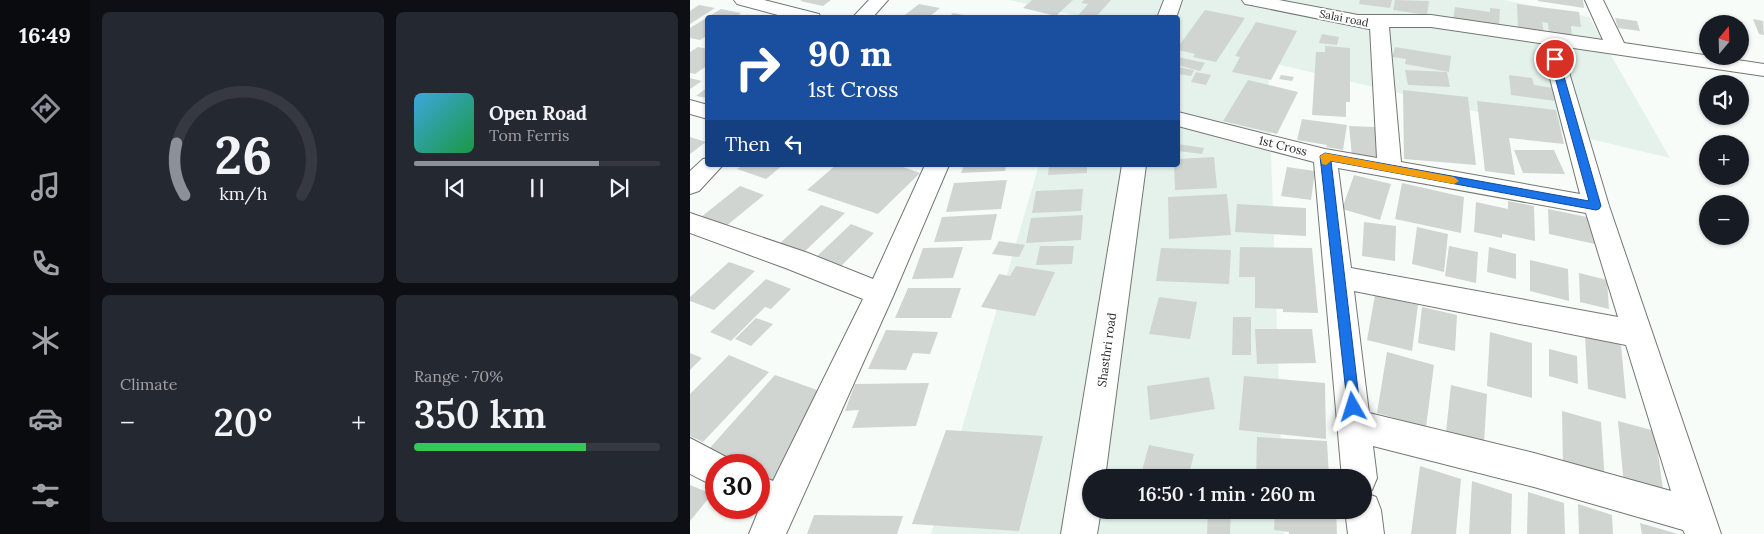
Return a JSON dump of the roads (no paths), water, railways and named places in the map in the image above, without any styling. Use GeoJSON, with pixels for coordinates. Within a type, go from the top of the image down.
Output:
{"type":"FeatureCollection","features":[{"type":"Feature","properties":{"kind":"street"},"geometry":{"type":"LineString","coordinates":[[743,0],[800,15]]}},
{"type":"Feature","properties":{"kind":"street"},"geometry":{"type":"LineString","coordinates":[[864,15],[879,0]]}},
{"type":"Feature","properties":{"kind":"street"},"geometry":{"type":"LineString","coordinates":[[1167,15],[1173,0]]}},
{"type":"Feature","properties":{"kind":"street","name":"Salai road"},"geometry":{"type":"LineString","coordinates":[[1251,0],[1369,23],[1431,21],[1764,70]]}},
{"type":"Feature","properties":{"kind":"street"},"geometry":{"type":"LineString","coordinates":[[1594,0],[1616,47]]}},
{"type":"Feature","properties":{"kind":"street"},"geometry":{"type":"LineString","coordinates":[[1369,23],[1390,170]]}},
{"type":"Feature","properties":{"kind":"street"},"geometry":{"type":"LineString","coordinates":[[1555,59],[1596,206],[1700,525]]}},
{"type":"Feature","properties":{"kind":"street"},"geometry":{"type":"LineString","coordinates":[[690,107],[705,111]]}},
{"type":"Feature","properties":{"kind":"street","name":"1st Cross"},"geometry":{"type":"LineString","coordinates":[[1180,120],[1325,156],[1390,170],[1596,206]]}},
{"type":"Feature","properties":{"kind":"street"},"geometry":{"type":"LineString","coordinates":[[1325,156],[1340,277],[1359,469]]}},
{"type":"Feature","properties":{"kind":"street"},"geometry":{"type":"LineString","coordinates":[[690,185],[709,167]]}},
{"type":"Feature","properties":{"kind":"street"},"geometry":{"type":"LineString","coordinates":[[770,509],[880,294],[936,167]]}},
{"type":"Feature","properties":{"kind":"street","name":"Shasthri road"},"geometry":{"type":"LineString","coordinates":[[1079,534],[1134,167]]}},
{"type":"Feature","properties":{"kind":"street"},"geometry":{"type":"LineString","coordinates":[[690,223],[798,261],[880,294]]}},
{"type":"Feature","properties":{"kind":"street"},"geometry":{"type":"LineString","coordinates":[[1340,277],[1637,334]]}},
{"type":"Feature","properties":{"kind":"street"},"geometry":{"type":"LineString","coordinates":[[1355,425],[1534,470],[1700,525]]}},
{"type":"Feature","properties":{"kind":"street"},"geometry":{"type":"LineString","coordinates":[[1365,519],[1366,534]]}}]}
